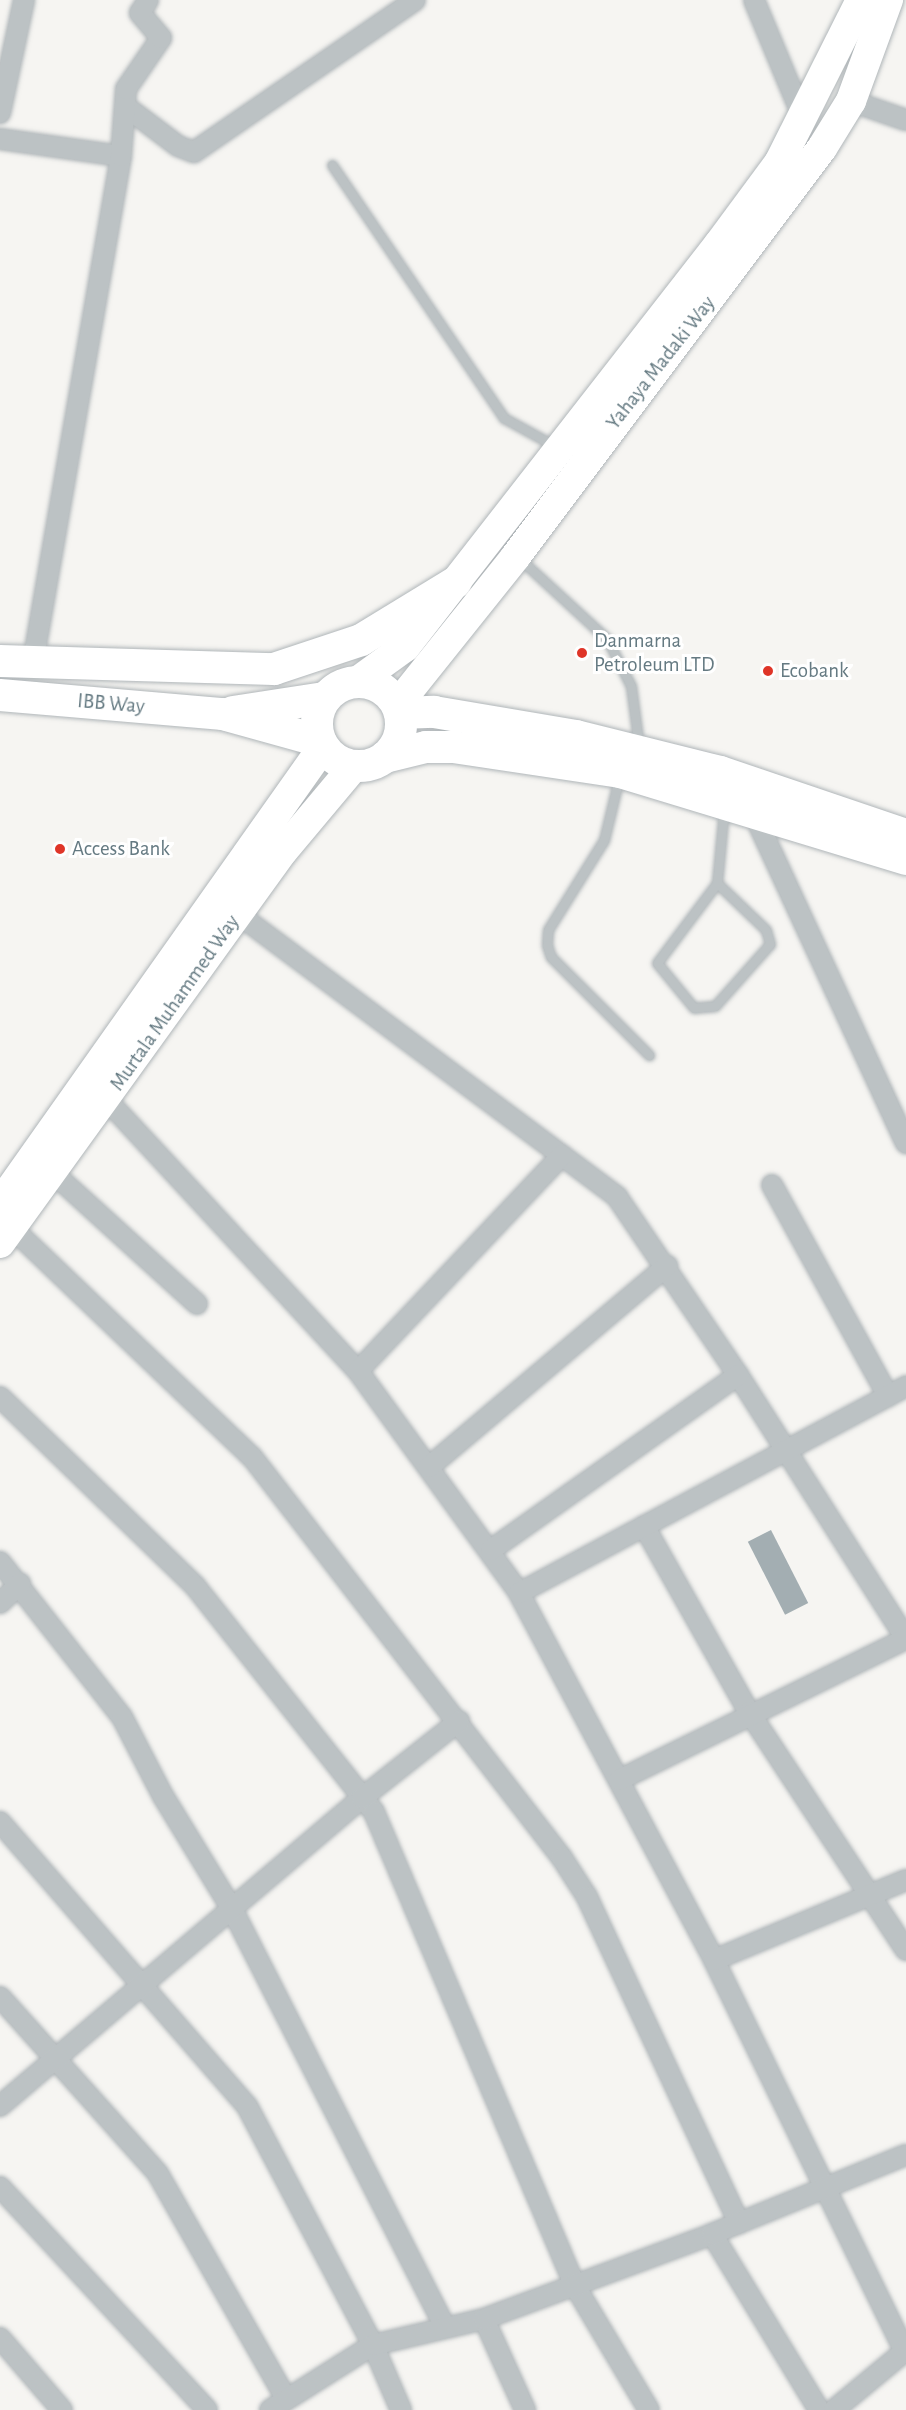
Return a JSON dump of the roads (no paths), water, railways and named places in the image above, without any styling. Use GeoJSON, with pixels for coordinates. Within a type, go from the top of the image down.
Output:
{"type":"FeatureCollection","features":[{"type":"Feature","properties":{"kind":"highway"},"geometry":{"type":"LineString","coordinates":[[0,662],[274,669],[361,640],[456,582]]}},
{"type":"Feature","properties":{"kind":"highway"},"geometry":{"type":"LineString","coordinates":[[385,757],[398,739],[399,708],[385,690],[358,681],[335,688],[324,699],[316,720],[321,744],[342,763],[354,766],[426,747],[453,747],[630,762],[829,820],[906,859]]}},
{"type":"Feature","properties":{"kind":"highway","name":"IBB Way"},"geometry":{"type":"LineString","coordinates":[[0,695],[223,714],[321,744]]}},
{"type":"Feature","properties":{"kind":"highway","name":"IBB Way"},"geometry":{"type":"LineString","coordinates":[[223,714],[324,699]]}},
{"type":"Feature","properties":{"kind":"highway"},"geometry":{"type":"LineString","coordinates":[[399,708],[576,735],[630,762],[738,805],[906,835]]}},
{"type":"Feature","properties":{"kind":"main road","name":"Yahaya Madaki Way"},"geometry":{"type":"LineString","coordinates":[[702,289],[804,120],[861,0]]}},
{"type":"Feature","properties":{"kind":"main road","name":"Yahaya Madaki Way"},"geometry":{"type":"LineString","coordinates":[[399,708],[516,556],[677,322],[851,101],[888,0]]}},
{"type":"Feature","properties":{"kind":"main road","name":"Yahaya Madaki Way"},"geometry":{"type":"LineString","coordinates":[[358,681],[405,647],[563,450],[677,322]]}},
{"type":"Feature","properties":{"kind":"main road","name":"Murtala Muhammed Way"},"geometry":{"type":"LineString","coordinates":[[4,1225],[321,744]]}},
{"type":"Feature","properties":{"kind":"main road","name":"Murtala Muhammed Way"},"geometry":{"type":"LineString","coordinates":[[4,1225],[52,1172],[312,813],[354,766]]}},
{"type":"Feature","properties":{"kind":"street"},"geometry":{"type":"LineString","coordinates":[[0,114],[24,0]]}},
{"type":"Feature","properties":{"kind":"street"},"geometry":{"type":"LineString","coordinates":[[33,662],[121,156],[125,106],[132,74],[161,38],[140,13],[148,0]]}},
{"type":"Feature","properties":{"kind":"street"},"geometry":{"type":"LineString","coordinates":[[125,106],[178,146],[194,152],[415,0]]}},
{"type":"Feature","properties":{"kind":"street"},"geometry":{"type":"LineString","coordinates":[[753,0],[804,120]]}},
{"type":"Feature","properties":{"kind":"street"},"geometry":{"type":"LineString","coordinates":[[851,101],[906,120]]}},
{"type":"Feature","properties":{"kind":"street"},"geometry":{"type":"LineString","coordinates":[[0,139],[121,156]]}},
{"type":"Feature","properties":{"kind":"street"},"geometry":{"type":"LineString","coordinates":[[738,805],[906,1143]]}},
{"type":"Feature","properties":{"kind":"street"},"geometry":{"type":"LineString","coordinates":[[238,914],[616,1197],[667,1266],[906,1639],[749,1712],[619,1780]]}},
{"type":"Feature","properties":{"kind":"street"},"geometry":{"type":"LineString","coordinates":[[106,1099],[358,1371],[491,1550],[519,1593],[714,1960],[906,2352],[834,2410]]}},
{"type":"Feature","properties":{"kind":"street"},"geometry":{"type":"LineString","coordinates":[[358,1371],[562,1155]]}},
{"type":"Feature","properties":{"kind":"street"},"geometry":{"type":"LineString","coordinates":[[52,1172],[197,1304]]}},
{"type":"Feature","properties":{"kind":"street"},"geometry":{"type":"LineString","coordinates":[[772,1185],[888,1396]]}},
{"type":"Feature","properties":{"kind":"street"},"geometry":{"type":"LineString","coordinates":[[4,1225],[252,1457],[459,1721],[587,1897],[739,2223]]}},
{"type":"Feature","properties":{"kind":"street"},"geometry":{"type":"LineString","coordinates":[[429,1467],[667,1266]]}},
{"type":"Feature","properties":{"kind":"street"},"geometry":{"type":"LineString","coordinates":[[491,1550],[738,1375]]}},
{"type":"Feature","properties":{"kind":"street"},"geometry":{"type":"LineString","coordinates":[[519,1593],[906,1386]]}},
{"type":"Feature","properties":{"kind":"street"},"geometry":{"type":"LineString","coordinates":[[0,1397],[195,1586],[315,1732],[386,1834],[575,2286],[649,2410]]}},
{"type":"Feature","properties":{"kind":"street"},"geometry":{"type":"LineString","coordinates":[[644,1526],[749,1712],[872,1895],[906,1950]]}},
{"type":"Feature","properties":{"kind":"street"},"geometry":{"type":"LineString","coordinates":[[0,1562],[20,1584],[122,1717],[163,1796],[232,1909],[445,2327]]}},
{"type":"Feature","properties":{"kind":"street"},"geometry":{"type":"LineString","coordinates":[[0,1603],[20,1584]]}},
{"type":"Feature","properties":{"kind":"street"},"geometry":{"type":"LineString","coordinates":[[0,2106],[56,2062],[142,1985],[362,1798],[459,1721]]}},
{"type":"Feature","properties":{"kind":"street"},"geometry":{"type":"LineString","coordinates":[[0,1822],[247,2106],[373,2345],[401,2410]]}},
{"type":"Feature","properties":{"kind":"street"},"geometry":{"type":"LineString","coordinates":[[714,1960],[906,1880]]}},
{"type":"Feature","properties":{"kind":"street"},"geometry":{"type":"LineString","coordinates":[[0,1997],[158,2174],[276,2406],[373,2345],[484,2319],[712,2234],[825,2186],[906,2155]]}},
{"type":"Feature","properties":{"kind":"street"},"geometry":{"type":"LineString","coordinates":[[0,2187],[207,2410]]}},
{"type":"Feature","properties":{"kind":"street"},"geometry":{"type":"LineString","coordinates":[[712,2234],[819,2410]]}},
{"type":"Feature","properties":{"kind":"street"},"geometry":{"type":"LineString","coordinates":[[484,2319],[525,2410]]}},
{"type":"Feature","properties":{"kind":"street"},"geometry":{"type":"LineString","coordinates":[[0,2338],[62,2410]]}},
{"type":"Feature","properties":{"kind":"lane"},"geometry":{"type":"LineString","coordinates":[[332,165],[504,418],[563,450]]}},
{"type":"Feature","properties":{"kind":"lane"},"geometry":{"type":"LineString","coordinates":[[516,556],[607,639],[631,686],[630,762],[604,840],[548,930],[547,945],[551,957],[649,1055]]}},
{"type":"Feature","properties":{"kind":"lane"},"geometry":{"type":"LineString","coordinates":[[717,884],[766,930],[770,944],[715,1006],[694,1008],[657,963],[717,884],[738,805]]}},
{"type":"Feature","properties":{"kind":"place","name":"Danmarna Petroleum LTD"},"geometry":{"type":"Point","coordinates":[582,653]}},
{"type":"Feature","properties":{"kind":"place","name":"Ecobank"},"geometry":{"type":"Point","coordinates":[768,671]}},
{"type":"Feature","properties":{"kind":"place","name":"Access Bank"},"geometry":{"type":"Point","coordinates":[60,849]}}]}
